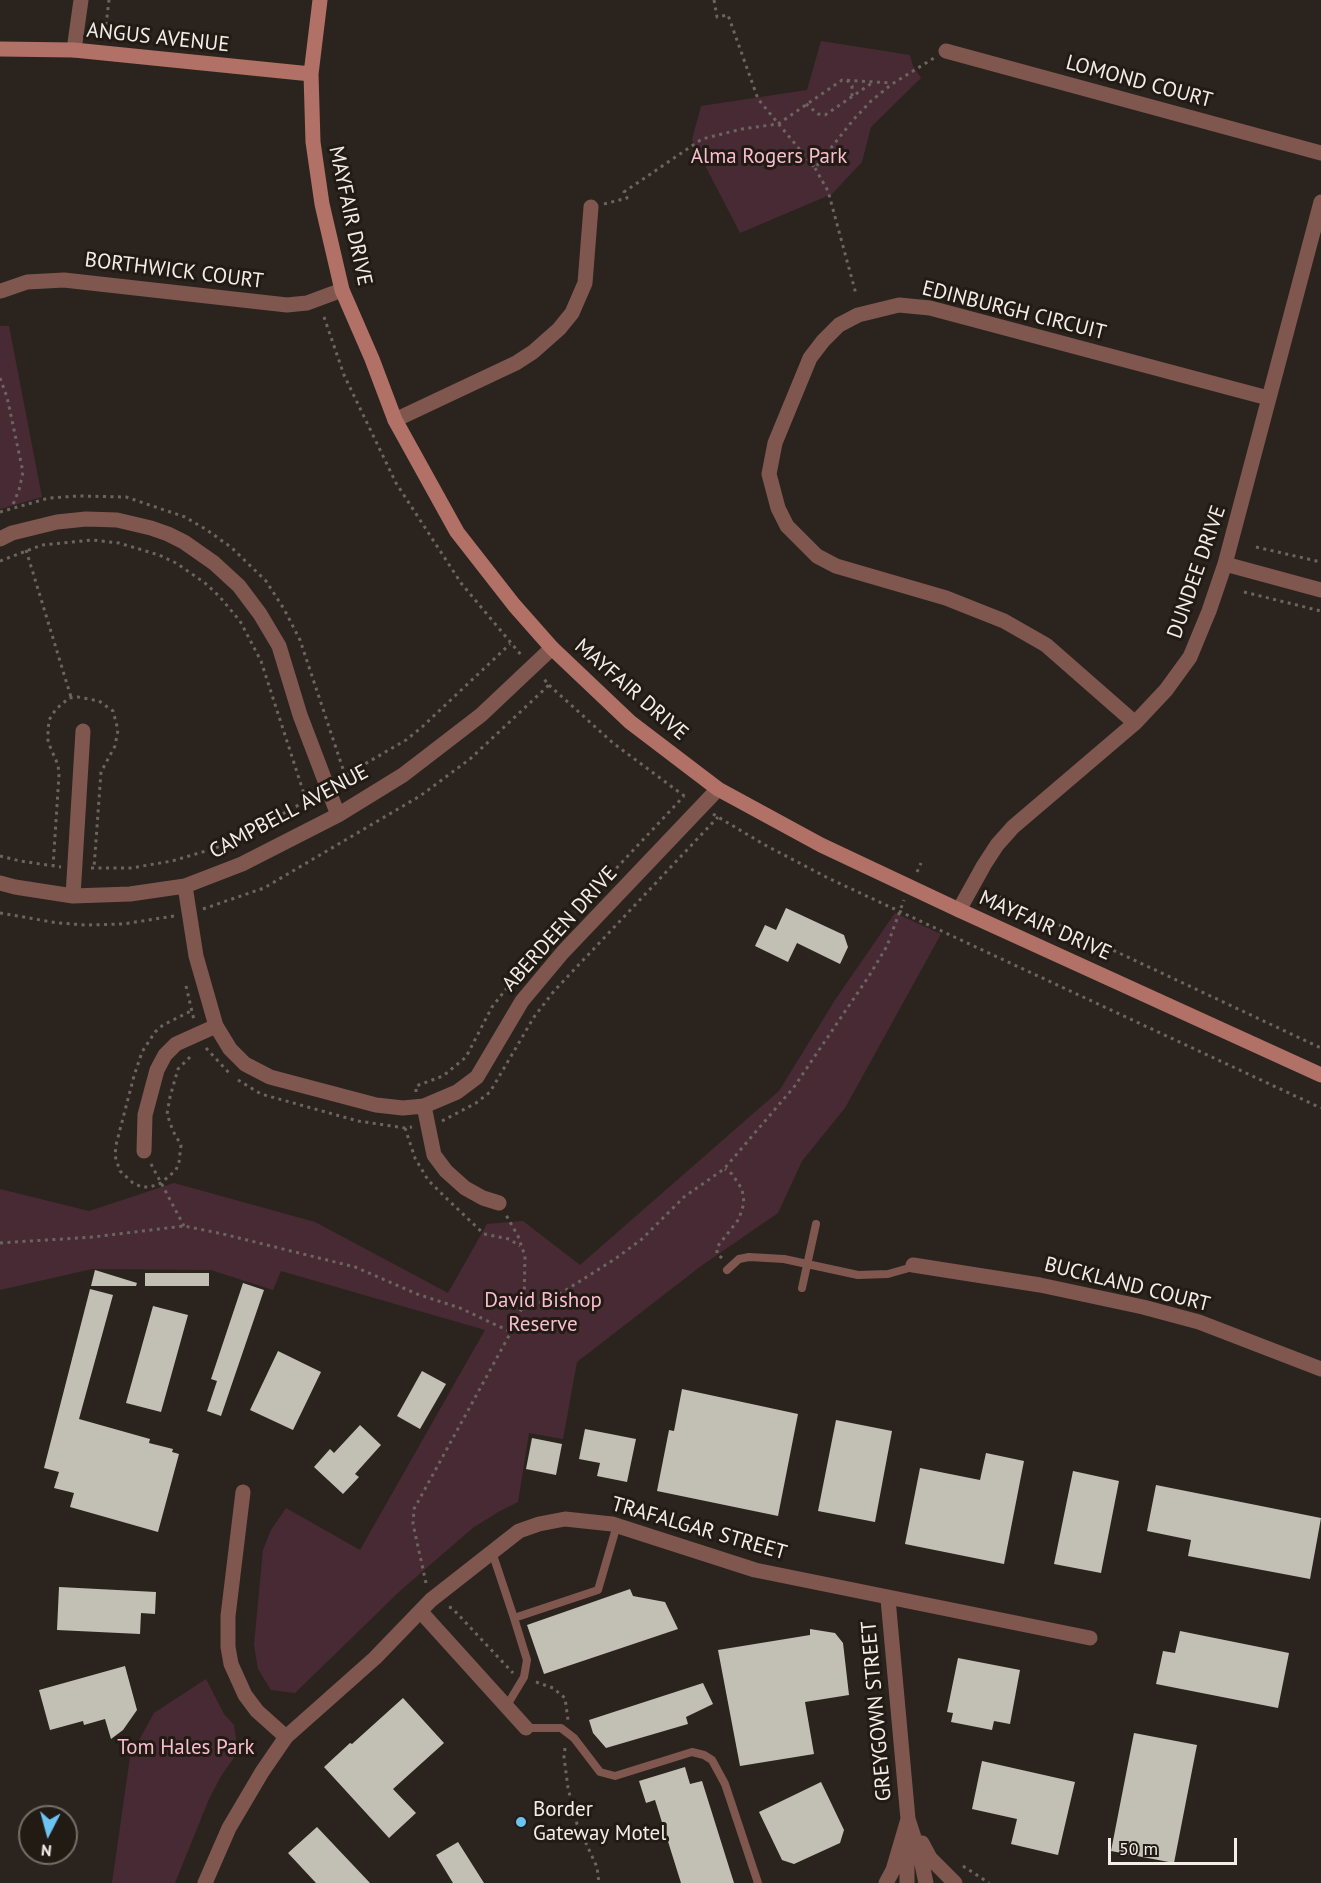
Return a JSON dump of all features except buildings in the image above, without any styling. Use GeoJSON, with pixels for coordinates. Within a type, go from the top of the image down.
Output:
{"type":"FeatureCollection","features":[{"type":"Feature","properties":{"kind":"street"},"geometry":{"type":"LineString","coordinates":[[74,50],[81,0]]}},
{"type":"Feature","properties":{"kind":"street","name":"MAYFAIR DRIVE"},"geometry":{"type":"LineString","coordinates":[[320,0],[311,74],[313,142],[322,204],[342,290],[395,420],[457,532],[514,605],[552,648],[630,722],[718,789],[821,845],[1321,1075]]}},
{"type":"Feature","properties":{"kind":"street","name":"ANGUS AVENUE"},"geometry":{"type":"LineString","coordinates":[[0,49],[74,50],[311,74]]}},
{"type":"Feature","properties":{"kind":"street","name":"LOMOND COURT"},"geometry":{"type":"LineString","coordinates":[[946,51],[1321,153]]}},
{"type":"Feature","properties":{"kind":"street","name":"DUNDEE DRIVE"},"geometry":{"type":"LineString","coordinates":[[959,910],[997,845],[1013,827],[1135,723],[1166,690],[1190,657],[1226,564],[1321,202]]}},
{"type":"Feature","properties":{"kind":"street"},"geometry":{"type":"LineString","coordinates":[[395,420],[516,363],[560,329],[572,313],[585,283],[591,207]]}},
{"type":"Feature","properties":{"kind":"street","name":"BORTHWICK COURT"},"geometry":{"type":"LineString","coordinates":[[1,291],[27,282],[64,280],[287,305],[307,303],[342,290]]}},
{"type":"Feature","properties":{"kind":"street","name":"EDINBURGH CIRCUIT"},"geometry":{"type":"LineString","coordinates":[[1135,723],[1046,645],[1004,621],[946,598],[836,566],[817,556],[787,526],[778,508],[769,474],[775,443],[810,358],[823,341],[839,325],[858,315],[898,305],[930,308],[1268,398]]}},
{"type":"Feature","properties":{"kind":"street"},"geometry":{"type":"LineString","coordinates":[[0,539],[12,533],[57,522],[86,519],[117,520],[168,534],[214,563],[239,586],[260,614],[279,646],[300,715],[338,815]]}},
{"type":"Feature","properties":{"kind":"street"},"geometry":{"type":"LineString","coordinates":[[1226,564],[1321,590]]}},
{"type":"Feature","properties":{"kind":"street","name":"CAMPBELL AVENUE"},"geometry":{"type":"LineString","coordinates":[[0,882],[15,887],[73,896],[130,894],[185,886],[242,864],[338,815],[403,775],[481,715],[552,648]]}},
{"type":"Feature","properties":{"kind":"street"},"geometry":{"type":"LineString","coordinates":[[73,896],[83,731]]}},
{"type":"Feature","properties":{"kind":"street","name":"ABERDEEN DRIVE"},"geometry":{"type":"LineString","coordinates":[[185,886],[196,956],[216,1026],[230,1049],[245,1064],[270,1077],[376,1106],[404,1108],[424,1106],[457,1092],[477,1077],[522,1001],[563,952],[718,789]]}},
{"type":"Feature","properties":{"kind":"street"},"geometry":{"type":"LineString","coordinates":[[144,1151],[146,1115],[157,1070],[165,1055],[176,1044],[216,1026]]}},
{"type":"Feature","properties":{"kind":"street"},"geometry":{"type":"LineString","coordinates":[[424,1106],[434,1155],[465,1188],[483,1198],[499,1203]]}},
{"type":"Feature","properties":{"kind":"street","name":"BUCKLAND COURT"},"geometry":{"type":"LineString","coordinates":[[915,1265],[1040,1285],[1143,1307],[1199,1322],[1321,1369]]}},
{"type":"Feature","properties":{"kind":"street"},"geometry":{"type":"LineString","coordinates":[[243,1492],[228,1616],[228,1647],[231,1664],[245,1695],[257,1711],[286,1737]]}},
{"type":"Feature","properties":{"kind":"street","name":"TRAFALGAR STREET"},"geometry":{"type":"LineString","coordinates":[[206,1883],[229,1828],[286,1737],[375,1658],[426,1606],[519,1531],[539,1524],[565,1519],[586,1519],[617,1525],[755,1570],[888,1599],[1090,1638]]}},
{"type":"Feature","properties":{"kind":"street","name":"GREYGOWN STREET"},"geometry":{"type":"LineString","coordinates":[[888,1599],[908,1819],[926,1883]]}},
{"type":"Feature","properties":{"kind":"street"},"geometry":{"type":"LineString","coordinates":[[426,1606],[506,1707],[526,1728]]}},
{"type":"Feature","properties":{"kind":"street"},"geometry":{"type":"LineString","coordinates":[[907,1883],[908,1819]]}},
{"type":"Feature","properties":{"kind":"street","name":"GREYGOWN STREET"},"geometry":{"type":"LineString","coordinates":[[886,1883],[893,1870],[908,1819]]}},
{"type":"Feature","properties":{"kind":"street","name":"GREYGOWN STREET"},"geometry":{"type":"LineString","coordinates":[[908,1819],[930,1858],[955,1883]]}},
{"type":"Feature","properties":{"kind":"lane"},"geometry":{"type":"LineString","coordinates":[[802,1288],[816,1224]]}},
{"type":"Feature","properties":{"kind":"lane","name":"BUCKLAND COURT"},"geometry":{"type":"LineString","coordinates":[[735,1263],[741,1258],[752,1257],[784,1259],[847,1274],[868,1275],[893,1273],[915,1265]]}},
{"type":"Feature","properties":{"kind":"lane"},"geometry":{"type":"LineString","coordinates":[[727,1270],[735,1263]]}},
{"type":"Feature","properties":{"kind":"lane"},"geometry":{"type":"LineString","coordinates":[[514,1618],[598,1590],[617,1525]]}},
{"type":"Feature","properties":{"kind":"lane"},"geometry":{"type":"LineString","coordinates":[[492,1552],[527,1660],[524,1677],[506,1707]]}},
{"type":"Feature","properties":{"kind":"lane"},"geometry":{"type":"LineString","coordinates":[[526,1728],[561,1728],[574,1738],[600,1772],[615,1776],[692,1752],[712,1760],[725,1784],[758,1883]]}},
{"type":"Feature","properties":{"kind":"path"},"geometry":{"type":"LineString","coordinates":[[106,25],[109,0]]}},
{"type":"Feature","properties":{"kind":"path"},"geometry":{"type":"LineString","coordinates":[[714,0],[717,17],[728,15],[758,99],[815,168],[828,191],[856,294]]}},
{"type":"Feature","properties":{"kind":"path"},"geometry":{"type":"LineString","coordinates":[[815,168],[871,101],[892,84],[946,51]]}},
{"type":"Feature","properties":{"kind":"path"},"geometry":{"type":"LineString","coordinates":[[846,80],[852,86],[851,97]]}},
{"type":"Feature","properties":{"kind":"path"},"geometry":{"type":"LineString","coordinates":[[591,207],[627,198],[624,192],[702,139],[742,129],[778,124],[840,81],[892,84]]}},
{"type":"Feature","properties":{"kind":"path"},"geometry":{"type":"LineString","coordinates":[[806,104],[814,112],[825,115],[874,82]]}},
{"type":"Feature","properties":{"kind":"path"},"geometry":{"type":"LineString","coordinates":[[0,913],[58,923],[123,924],[189,914],[264,888],[420,796],[470,759],[549,685],[510,644],[460,583],[396,483],[376,446],[344,375],[324,317]]}},
{"type":"Feature","properties":{"kind":"path"},"geometry":{"type":"LineString","coordinates":[[0,378],[7,397],[23,472],[12,507]]}},
{"type":"Feature","properties":{"kind":"path"},"geometry":{"type":"LineString","coordinates":[[0,512],[49,498],[126,497],[185,517],[232,548],[266,581],[300,640],[345,775]]}},
{"type":"Feature","properties":{"kind":"path"},"geometry":{"type":"LineString","coordinates":[[0,561],[42,544],[92,540],[119,543],[159,555],[176,563],[205,583],[240,621],[261,661],[306,800]]}},
{"type":"Feature","properties":{"kind":"path"},"geometry":{"type":"LineString","coordinates":[[1256,547],[1321,562]]}},
{"type":"Feature","properties":{"kind":"path"},"geometry":{"type":"LineString","coordinates":[[26,550],[72,698]]}},
{"type":"Feature","properties":{"kind":"path"},"geometry":{"type":"LineString","coordinates":[[1244,592],[1321,612]]}},
{"type":"Feature","properties":{"kind":"path"},"geometry":{"type":"LineString","coordinates":[[0,856],[75,869],[131,868],[172,861],[230,843],[406,740],[510,644]]}},
{"type":"Feature","properties":{"kind":"path"},"geometry":{"type":"LineString","coordinates":[[185,980],[191,1011],[206,1048],[219,1064],[245,1085],[261,1094],[358,1121],[405,1128],[444,1121],[476,1103],[490,1092],[534,1017],[554,992],[718,817]]}},
{"type":"Feature","properties":{"kind":"path"},"geometry":{"type":"LineString","coordinates":[[524,1303],[547,1302],[615,1259],[642,1239],[684,1197],[724,1169],[794,1087],[887,946],[911,886]]}},
{"type":"Feature","properties":{"kind":"path"},"geometry":{"type":"LineString","coordinates":[[998,896],[1321,1048]]}},
{"type":"Feature","properties":{"kind":"path"},"geometry":{"type":"LineString","coordinates":[[900,910],[1321,1108]]}},
{"type":"Feature","properties":{"kind":"path"},"geometry":{"type":"LineString","coordinates":[[144,1151],[184,1226]]}},
{"type":"Feature","properties":{"kind":"path"},"geometry":{"type":"LineString","coordinates":[[724,1169],[732,1174],[742,1189],[744,1203],[739,1219],[722,1239],[716,1252],[718,1257],[735,1263]]}},
{"type":"Feature","properties":{"kind":"path"},"geometry":{"type":"LineString","coordinates":[[426,1606],[413,1524],[414,1509],[511,1332],[524,1303],[525,1256],[518,1236],[499,1203]]}},
{"type":"Feature","properties":{"kind":"path"},"geometry":{"type":"LineString","coordinates":[[0,1243],[93,1237],[184,1226],[355,1267],[417,1294],[460,1308],[511,1332]]}},
{"type":"Feature","properties":{"kind":"green space","name":"Alma Rogers Park"},"geometry":{"type":"Polygon","coordinates":[[[821,41],[910,55],[913,66],[921,78],[871,127],[862,162],[832,194],[740,233],[692,140],[701,106],[807,90],[821,41]]]}},
{"type":"Feature","properties":{"kind":"green space"},"geometry":{"type":"Polygon","coordinates":[[[0,326],[9,326],[42,497],[0,509],[0,326]]]}},
{"type":"Feature","properties":{"kind":"green space","name":"David Bishop Reserve"},"geometry":{"type":"Polygon","coordinates":[[[895,913],[941,934],[845,1108],[802,1161],[778,1213],[701,1266],[577,1362],[563,1439],[529,1433],[518,1502],[474,1527],[401,1590],[295,1693],[271,1690],[258,1669],[254,1645],[263,1550],[271,1530],[286,1508],[360,1550],[485,1330],[281,1271],[273,1290],[211,1270],[92,1269],[0,1290],[0,1189],[89,1211],[174,1183],[315,1222],[448,1293],[487,1224],[523,1221],[580,1265],[779,1091],[835,1000],[895,913]]]}},
{"type":"Feature","properties":{"kind":"green space","name":"Tom Hales Park"},"geometry":{"type":"Polygon","coordinates":[[[206,1679],[224,1714],[234,1725],[238,1752],[221,1776],[209,1799],[175,1883],[112,1883],[130,1757],[154,1713],[206,1679]]]}},
{"type":"Feature","properties":{"kind":"place","name":"Border Gateway Motel"},"geometry":{"type":"Point","coordinates":[521,1822]}}]}
